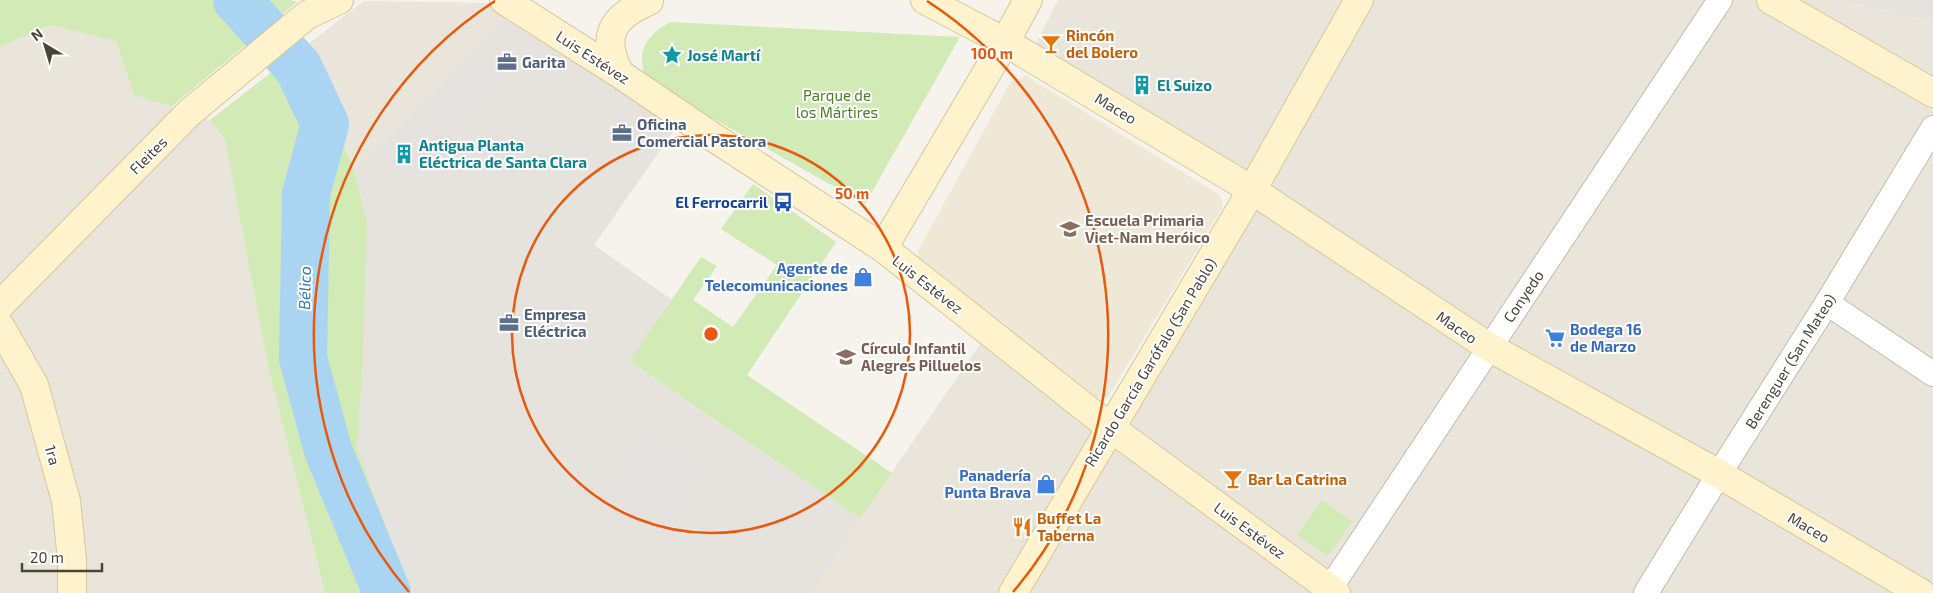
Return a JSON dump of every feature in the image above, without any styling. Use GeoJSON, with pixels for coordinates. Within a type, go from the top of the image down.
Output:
{"type":"FeatureCollection","features":[{"type":"Feature","properties":{"kind":"main road","name":"Fleites"},"geometry":{"type":"LineString","coordinates":[[0,305],[189,114],[307,15],[339,0]]}},
{"type":"Feature","properties":{"kind":"main road","name":"Luis Estévez"},"geometry":{"type":"LineString","coordinates":[[504,0],[620,74],[883,248],[1111,428],[1331,591]]}},
{"type":"Feature","properties":{"kind":"main road"},"geometry":{"type":"LineString","coordinates":[[639,0],[668,0]]}},
{"type":"Feature","properties":{"kind":"main road"},"geometry":{"type":"LineString","coordinates":[[925,0],[1005,42]]}},
{"type":"Feature","properties":{"kind":"main road"},"geometry":{"type":"LineString","coordinates":[[883,248],[1028,0]]}},
{"type":"Feature","properties":{"kind":"main road","name":"Ricardo García Garófalo (San Pablo)"},"geometry":{"type":"LineString","coordinates":[[1014,593],[1252,190],[1360,0]]}},
{"type":"Feature","properties":{"kind":"main road"},"geometry":{"type":"LineString","coordinates":[[1771,0],[1933,93]]}},
{"type":"Feature","properties":{"kind":"main road"},"geometry":{"type":"LineString","coordinates":[[620,74],[610,51],[612,31],[624,14],[649,1]]}},
{"type":"Feature","properties":{"kind":"main road","name":"Maceo"},"geometry":{"type":"LineString","coordinates":[[1005,42],[1252,190],[1489,347],[1719,474],[1921,593]]}},
{"type":"Feature","properties":{"kind":"main road","name":"1ra"},"geometry":{"type":"LineString","coordinates":[[0,326],[34,385],[63,492],[72,560],[72,593]]}},
{"type":"Feature","properties":{"kind":"street","name":"Conyedo"},"geometry":{"type":"LineString","coordinates":[[1331,591],[1489,347],[1720,0]]}},
{"type":"Feature","properties":{"kind":"street","name":"Berenguer (San Mateo)"},"geometry":{"type":"LineString","coordinates":[[1646,593],[1828,303],[1933,128]]}},
{"type":"Feature","properties":{"kind":"street"},"geometry":{"type":"LineString","coordinates":[[1828,303],[1933,374]]}},
{"type":"Feature","properties":{"kind":"shaded area"},"geometry":{"type":"Polygon","coordinates":[[[1058,0],[1840,0],[1933,22],[1933,593],[813,593],[860,518],[981,343],[1115,444],[1269,190],[1163,127],[1036,43],[1058,0]]]}},
{"type":"Feature","properties":{"kind":"shaded area"},"geometry":{"type":"Polygon","coordinates":[[[1840,0],[1933,0],[1933,22],[1840,0]]]}},
{"type":"Feature","properties":{"kind":"shaded area"},"geometry":{"type":"Polygon","coordinates":[[[364,1],[491,3],[510,16],[354,168],[300,50],[364,1]]]}},
{"type":"Feature","properties":{"kind":"shaded area","name":"Empresa Eléctrica"},"geometry":{"type":"Polygon","coordinates":[[[510,16],[675,129],[594,245],[671,299],[630,362],[860,518],[813,593],[411,593],[357,449],[363,365],[367,222],[354,168],[510,16]]]}},
{"type":"Feature","properties":{"kind":"shaded area"},"geometry":{"type":"Polygon","coordinates":[[[49,25],[116,41],[134,95],[210,120],[225,140],[269,371],[325,593],[0,593],[0,47],[49,25]]]}},
{"type":"Feature","properties":{"kind":"shaded area"},"geometry":{"type":"Polygon","coordinates":[[[473,52],[503,73],[451,140],[414,109],[473,52]]]}},
{"type":"Feature","properties":{"kind":"shaded area","name":"Escuela Primaria Viet-Nam Heróico"},"geometry":{"type":"Polygon","coordinates":[[[1026,76],[1220,195],[1223,207],[1108,397],[1095,398],[922,272],[918,251],[1011,81],[1026,76]]]}},
{"type":"Feature","properties":{"kind":"shaded area"},"geometry":{"type":"Polygon","coordinates":[[[650,432],[705,471],[670,521],[641,501],[631,514],[605,495],[650,432]]]}},
{"type":"Feature","properties":{"kind":"green space"},"geometry":{"type":"Polygon","coordinates":[[[0,0],[289,0],[297,2],[171,107],[134,95],[116,41],[50,25],[0,47],[0,0]]]}},
{"type":"Feature","properties":{"kind":"green space","name":"Parque de los Mártires"},"geometry":{"type":"Polygon","coordinates":[[[671,22],[960,37],[865,204],[648,82],[642,62],[645,46],[655,32],[671,22]]]}},
{"type":"Feature","properties":{"kind":"green space"},"geometry":{"type":"Polygon","coordinates":[[[300,50],[354,168],[367,222],[363,365],[357,449],[411,593],[325,593],[269,371],[225,140],[210,120],[300,50]]]}},
{"type":"Feature","properties":{"kind":"green space"},"geometry":{"type":"Polygon","coordinates":[[[753,184],[836,242],[747,375],[892,473],[860,518],[629,361],[701,257],[717,266],[693,300],[733,327],[777,265],[721,229],[753,184]]]}},
{"type":"Feature","properties":{"kind":"green space"},"geometry":{"type":"Polygon","coordinates":[[[1322,500],[1352,521],[1328,556],[1297,535],[1322,500]]]}},
{"type":"Feature","properties":{"kind":"waterway","name":"Bélico"},"geometry":{"type":"LineString","coordinates":[[237,0],[298,67],[325,124],[306,194],[303,358],[328,450],[387,593]]}},
{"type":"Feature","properties":{"kind":"place","name":"Rincón del Bolero"},"geometry":{"type":"Point","coordinates":[1051,44]}},
{"type":"Feature","properties":{"kind":"place","name":"José Martí"},"geometry":{"type":"Point","coordinates":[672,55]}},
{"type":"Feature","properties":{"kind":"place","name":"Garita"},"geometry":{"type":"Point","coordinates":[507,62]}},
{"type":"Feature","properties":{"kind":"place","name":"El Suizo"},"geometry":{"type":"Point","coordinates":[1142,85]}},
{"type":"Feature","properties":{"kind":"place","name":"Oficina Comercial Pastora"},"geometry":{"type":"Point","coordinates":[622,133]}},
{"type":"Feature","properties":{"kind":"place","name":"Antigua Planta Eléctrica de Santa Clara"},"geometry":{"type":"Point","coordinates":[404,154]}},
{"type":"Feature","properties":{"kind":"place","name":"El Ferrocarril"},"geometry":{"type":"Point","coordinates":[783,202]}},
{"type":"Feature","properties":{"kind":"place","name":"Escuela Primaria Viet-Nam Heróico"},"geometry":{"type":"Point","coordinates":[1070,229]}},
{"type":"Feature","properties":{"kind":"place","name":"Agente de Telecomunicaciones"},"geometry":{"type":"Point","coordinates":[863,277]}},
{"type":"Feature","properties":{"kind":"place","name":"Empresa Eléctrica"},"geometry":{"type":"Point","coordinates":[509,323]}},
{"type":"Feature","properties":{"kind":"place","name":"Bodega 16 de Marzo"},"geometry":{"type":"Point","coordinates":[1555,338]}},
{"type":"Feature","properties":{"kind":"place","name":"Círculo Infantil Alegres Pilluelos"},"geometry":{"type":"Point","coordinates":[846,357]}},
{"type":"Feature","properties":{"kind":"place","name":"Bar La Catrina"},"geometry":{"type":"Point","coordinates":[1233,479]}},
{"type":"Feature","properties":{"kind":"place","name":"Panadería Punta Brava"},"geometry":{"type":"Point","coordinates":[1046,484]}},
{"type":"Feature","properties":{"kind":"place","name":"Buffet La Taberna"},"geometry":{"type":"Point","coordinates":[1022,527]}}]}
